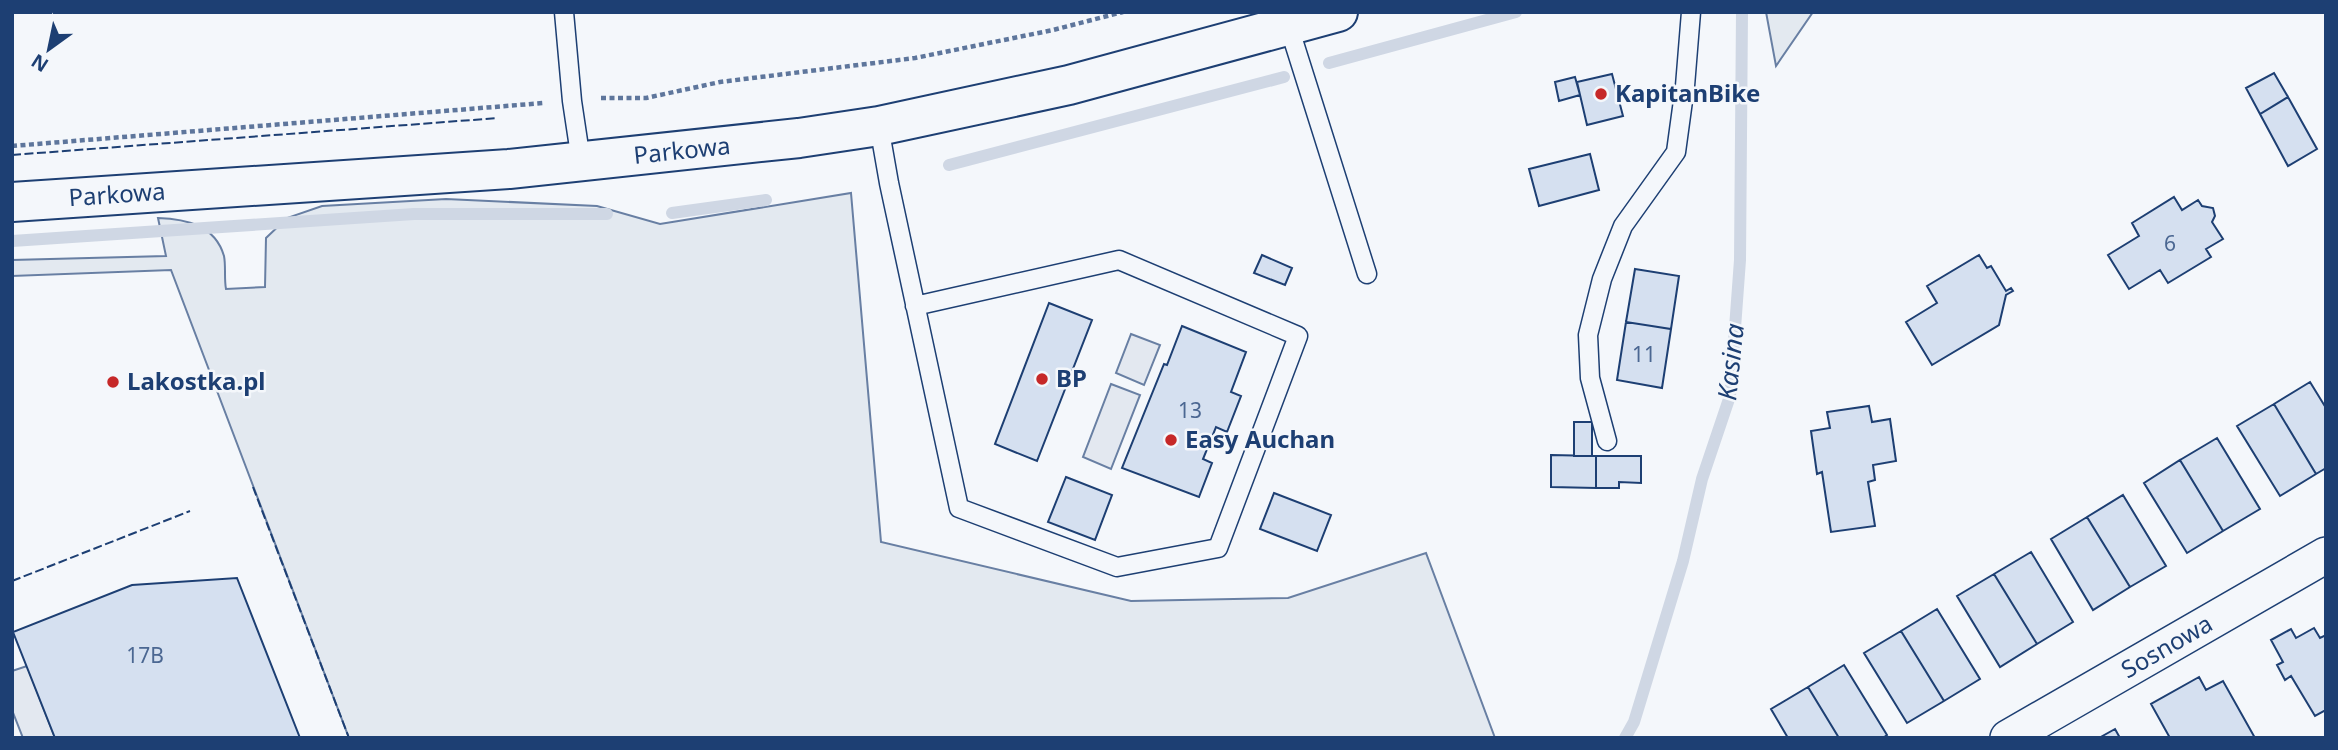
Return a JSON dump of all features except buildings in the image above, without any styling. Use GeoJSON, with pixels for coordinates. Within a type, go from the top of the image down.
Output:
{"type":"FeatureCollection","features":[{"type":"Feature","properties":{"kind":"main road","name":"Parkowa"},"geometry":{"type":"LineString","coordinates":[[12,202],[509,169],[799,138],[878,126],[1069,85],[1338,12]]}},
{"type":"Feature","properties":{"kind":"street","name":"Sosnowa"},"geometry":{"type":"LineString","coordinates":[[2008,738],[2326,555]]}},
{"type":"Feature","properties":{"kind":"lane"},"geometry":{"type":"LineString","coordinates":[[564,12],[572,101],[581,161]]}},
{"type":"Feature","properties":{"kind":"lane"},"geometry":{"type":"LineString","coordinates":[[1606,441],[1590,378],[1588,335],[1602,279],[1623,226],[1676,152],[1691,12]]}},
{"type":"Feature","properties":{"kind":"lane"},"geometry":{"type":"LineString","coordinates":[[1289,27],[1367,274]]}},
{"type":"Feature","properties":{"kind":"lane"},"geometry":{"type":"LineString","coordinates":[[878,126],[915,306],[958,508],[1117,567],[1218,548],[1298,336],[1119,260],[915,306]]}},
{"type":"Feature","properties":{"kind":"path"},"geometry":{"type":"LineString","coordinates":[[603,98],[646,98],[669,95],[711,83],[915,58],[1053,30],[1123,12]]}},
{"type":"Feature","properties":{"kind":"path"},"geometry":{"type":"LineString","coordinates":[[12,146],[540,103]]}},
{"type":"Feature","properties":{"kind":"shaded area"},"geometry":{"type":"Polygon","coordinates":[[[1766,12],[1813,12],[1776,66],[1766,12]]]}},
{"type":"Feature","properties":{"kind":"shaded area"},"geometry":{"type":"Polygon","coordinates":[[[851,193],[881,542],[1131,601],[1288,598],[1426,553],[1495,738],[349,738],[171,270],[12,276],[12,260],[166,256],[158,218],[189,222],[214,237],[224,256],[226,289],[265,287],[266,238],[287,218],[322,206],[446,199],[597,206],[660,224],[851,193]]]}},
{"type":"Feature","properties":{"kind":"shaded area"},"geometry":{"type":"Polygon","coordinates":[[[1131,334],[1160,345],[1144,385],[1116,373],[1131,334]]]}},
{"type":"Feature","properties":{"kind":"shaded area"},"geometry":{"type":"Polygon","coordinates":[[[1111,384],[1140,395],[1111,469],[1083,457],[1111,384]]]}},
{"type":"Feature","properties":{"kind":"shaded area"},"geometry":{"type":"Polygon","coordinates":[[[27,666],[55,738],[23,738],[12,710],[12,671],[27,666]]]}},
{"type":"Feature","properties":{"kind":"waterway"},"geometry":{"type":"LineString","coordinates":[[1329,63],[1516,12]]}},
{"type":"Feature","properties":{"kind":"waterway","name":"Kasina"},"geometry":{"type":"LineString","coordinates":[[1625,738],[1634,722],[1683,561],[1702,479],[1730,396],[1740,260],[1742,12]]}},
{"type":"Feature","properties":{"kind":"waterway"},"geometry":{"type":"LineString","coordinates":[[949,165],[1284,77]]}},
{"type":"Feature","properties":{"kind":"waterway"},"geometry":{"type":"LineString","coordinates":[[672,213],[766,200]]}},
{"type":"Feature","properties":{"kind":"waterway"},"geometry":{"type":"LineString","coordinates":[[12,241],[414,214],[607,214]]}},
{"type":"Feature","properties":{"kind":"fence"},"geometry":{"type":"LineString","coordinates":[[12,155],[498,118]]}},
{"type":"Feature","properties":{"kind":"fence"},"geometry":{"type":"LineString","coordinates":[[253,487],[349,738]]}},
{"type":"Feature","properties":{"kind":"fence"},"geometry":{"type":"LineString","coordinates":[[12,581],[190,511]]}},
{"type":"Feature","properties":{"kind":"place","name":"KapitanBike"},"geometry":{"type":"Point","coordinates":[1601,94]}},
{"type":"Feature","properties":{"kind":"place","name":"BP"},"geometry":{"type":"Point","coordinates":[1042,379]}},
{"type":"Feature","properties":{"kind":"place","name":"Lakostka.pl"},"geometry":{"type":"Point","coordinates":[113,382]}},
{"type":"Feature","properties":{"kind":"place","name":"Easy Auchan"},"geometry":{"type":"Point","coordinates":[1171,440]}}]}
